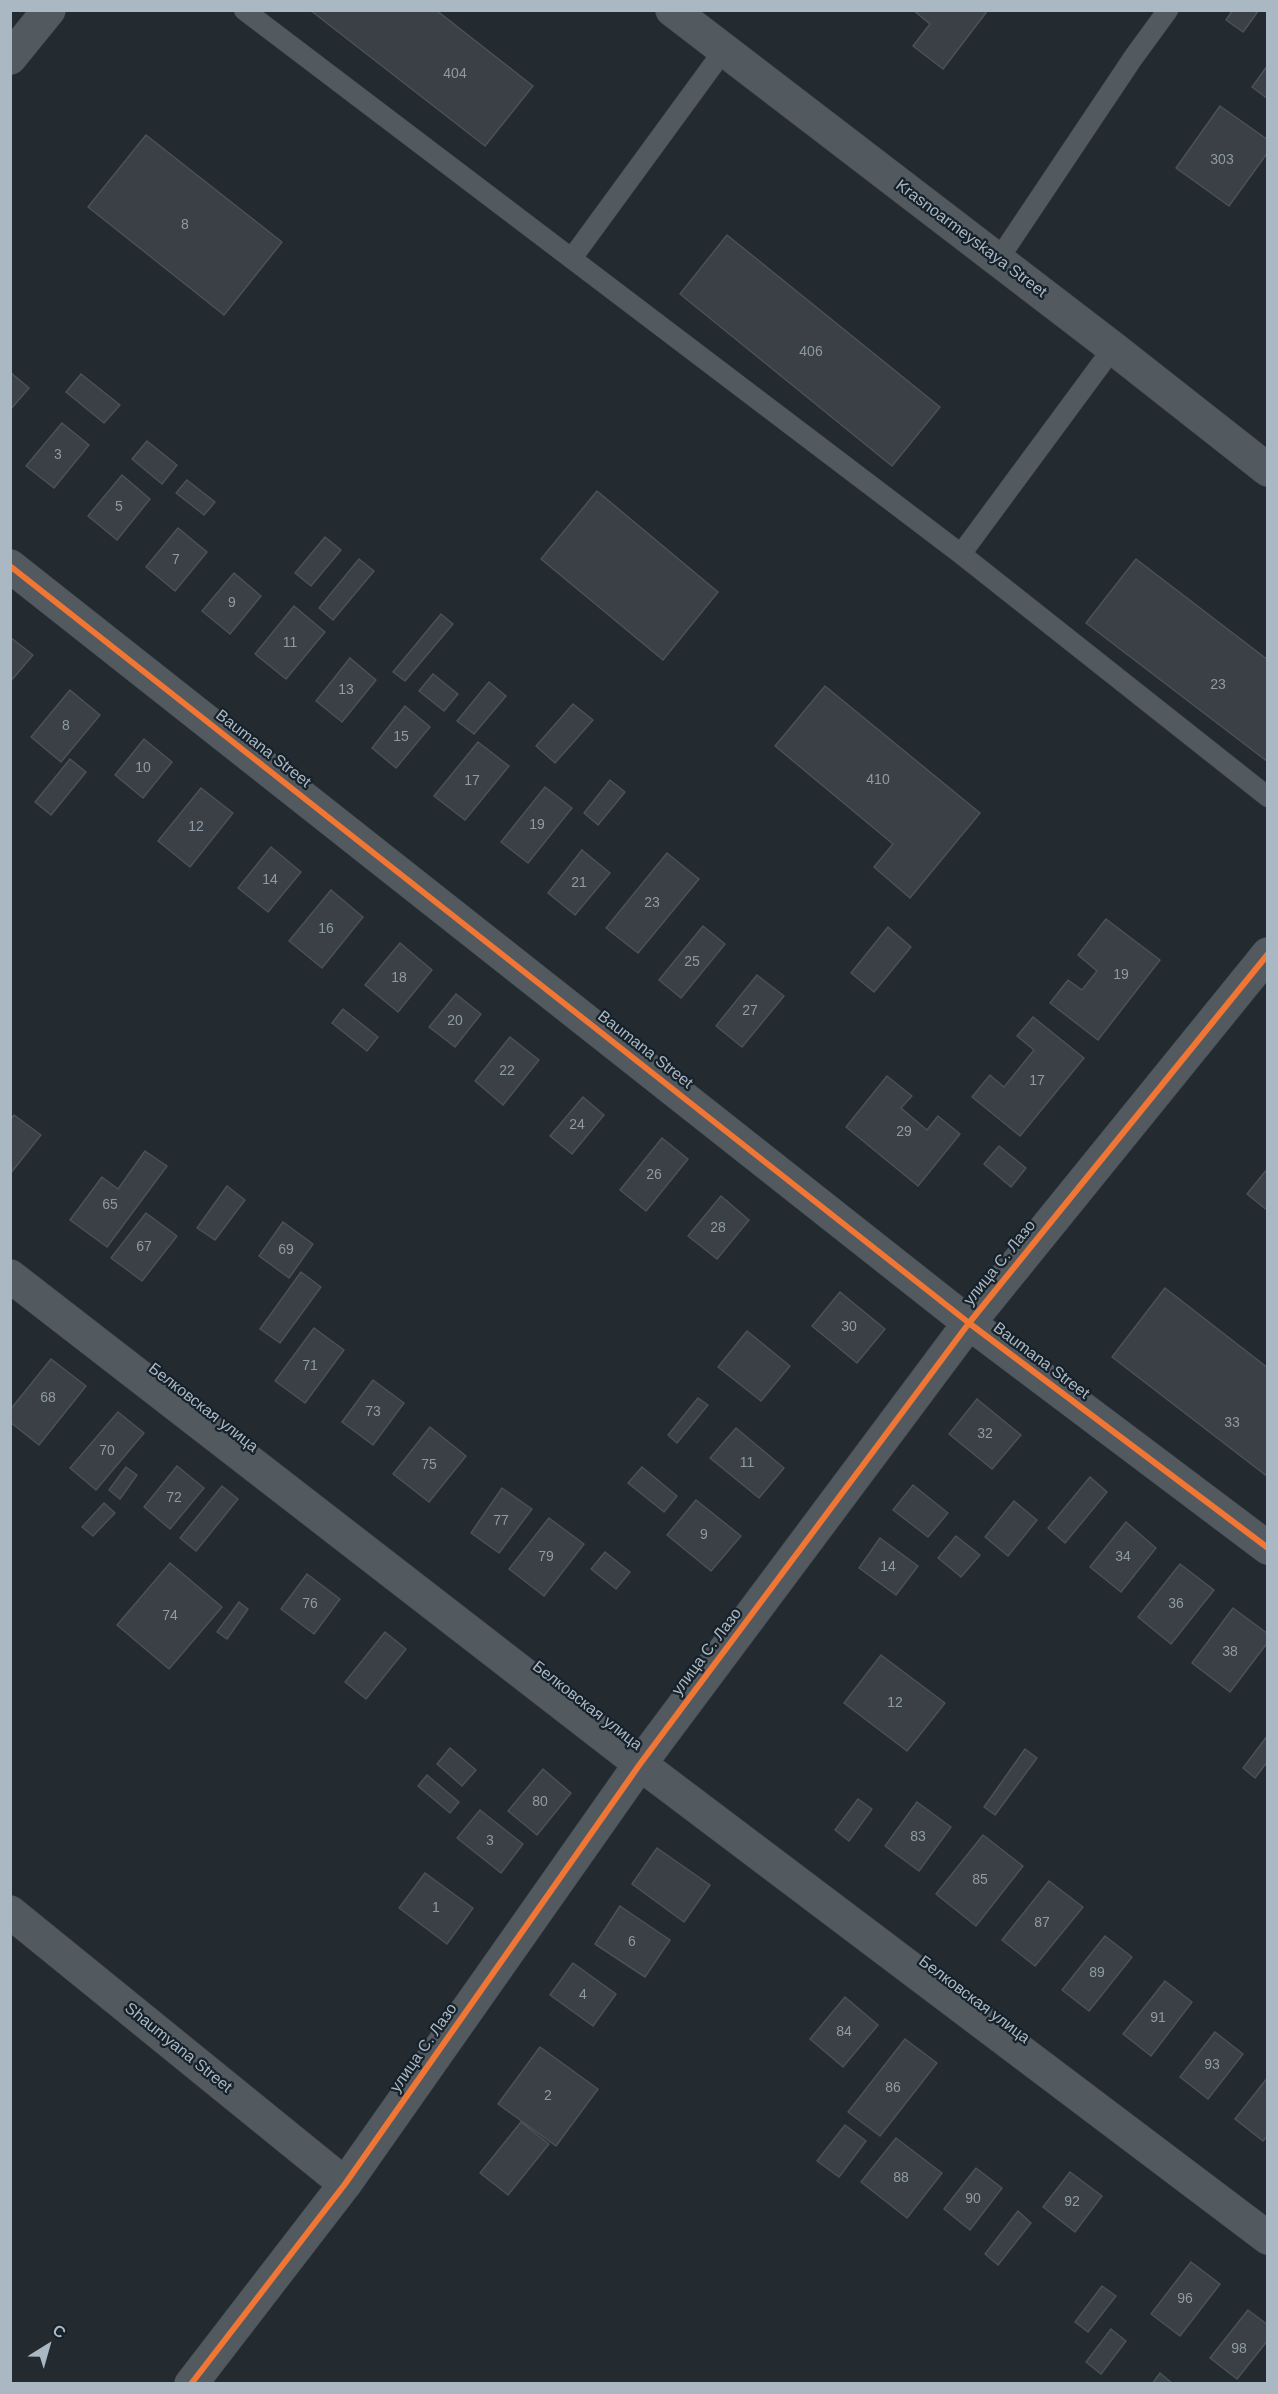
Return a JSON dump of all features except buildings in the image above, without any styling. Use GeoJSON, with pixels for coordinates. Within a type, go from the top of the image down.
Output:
{"type":"FeatureCollection","features":[{"type":"Feature","properties":{"kind":"street"},"geometry":{"type":"LineString","coordinates":[[10,58],[49,10]]}},
{"type":"Feature","properties":{"kind":"street","name":"Krasnoarmeyskaya Street"},"geometry":{"type":"LineString","coordinates":[[672,10],[999,260],[1268,470]]}},
{"type":"Feature","properties":{"kind":"street","name":"Baumana Street"},"geometry":{"type":"LineString","coordinates":[[10,567],[969,1323],[1268,1548]]}},
{"type":"Feature","properties":{"kind":"street","name":"улица С. Лазо"},"geometry":{"type":"LineString","coordinates":[[191,2384],[345,2184],[640,1764],[969,1323],[1268,954]]}},
{"type":"Feature","properties":{"kind":"street","name":"Белковская улица"},"geometry":{"type":"LineString","coordinates":[[10,1276],[640,1764],[1268,2238]]}},
{"type":"Feature","properties":{"kind":"street","name":"Shaumyana Street"},"geometry":{"type":"LineString","coordinates":[[10,1912],[345,2184]]}},
{"type":"Feature","properties":{"kind":"lane"},"geometry":{"type":"LineString","coordinates":[[244,10],[961,554],[1268,797]]}},
{"type":"Feature","properties":{"kind":"lane"},"geometry":{"type":"LineString","coordinates":[[999,260],[1133,58],[1168,10]]}},
{"type":"Feature","properties":{"kind":"lane"},"geometry":{"type":"LineString","coordinates":[[572,258],[724,50]]}},
{"type":"Feature","properties":{"kind":"lane"},"geometry":{"type":"LineString","coordinates":[[961,554],[1113,348]]}},
{"type":"Feature","properties":{"kind":"cycle path"},"geometry":{"type":"LineString","coordinates":[[10,566],[969,1323],[1268,1548]]}},
{"type":"Feature","properties":{"kind":"cycle path"},"geometry":{"type":"LineString","coordinates":[[191,2384],[345,2184],[640,1764],[969,1323],[1268,954]]}}]}
